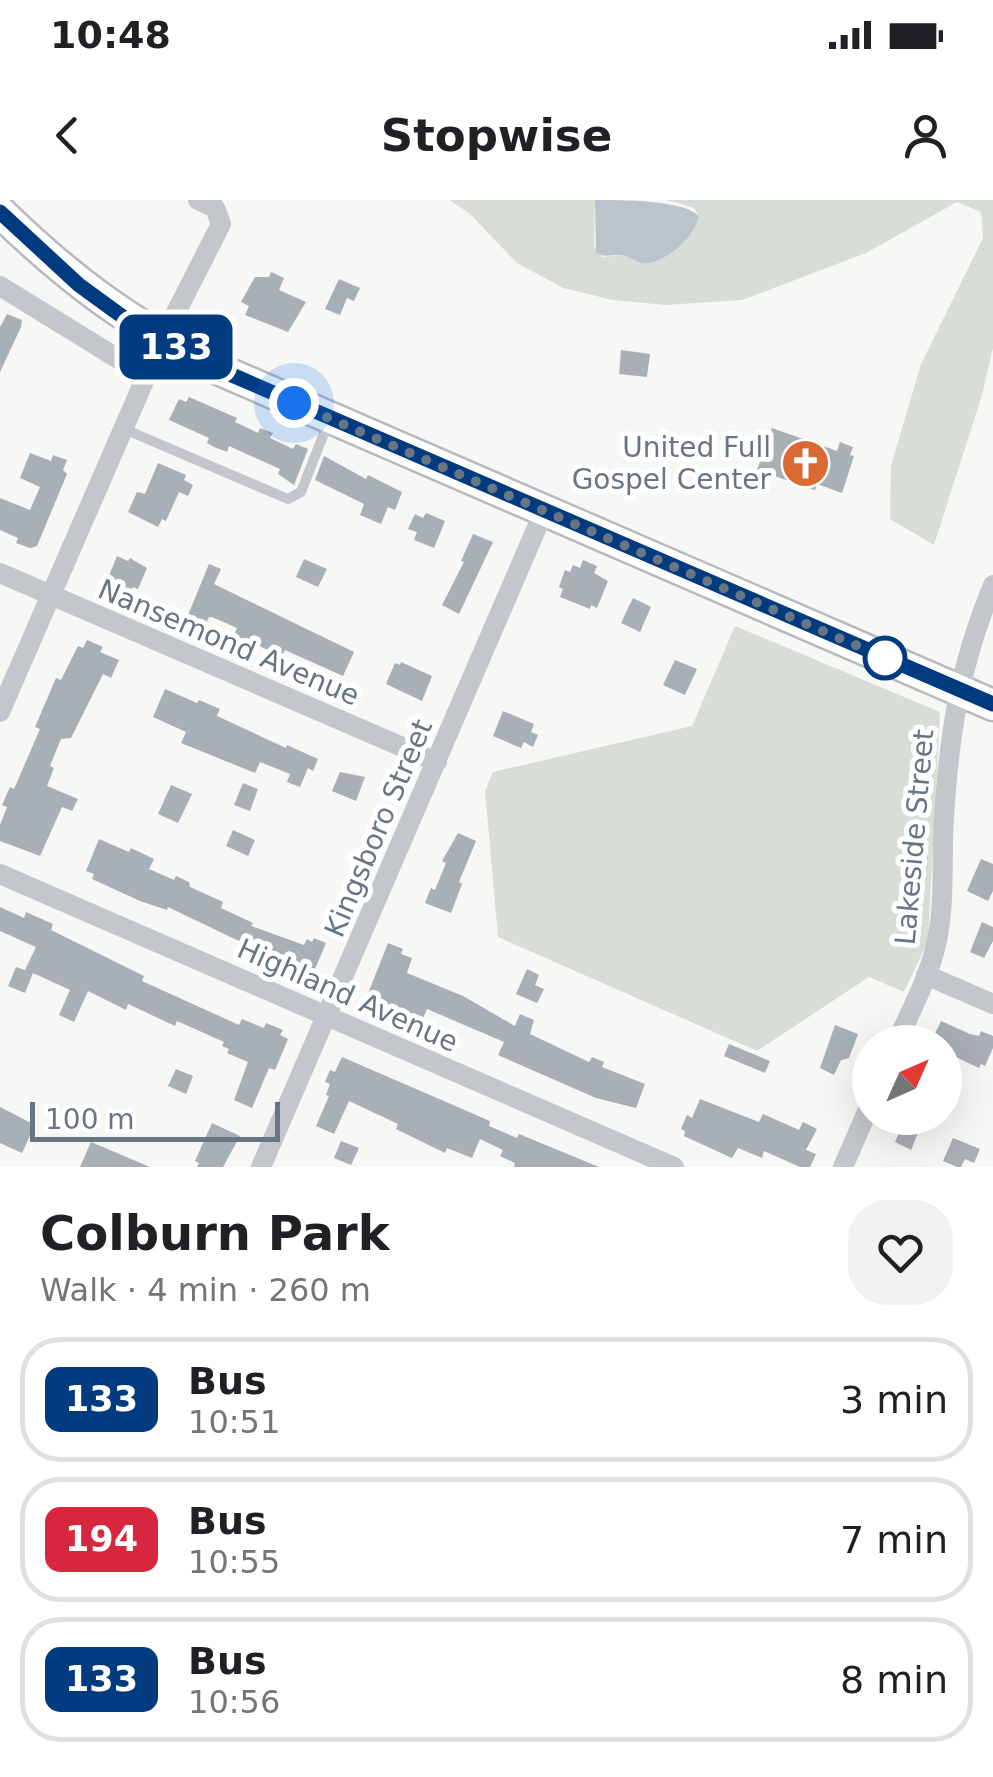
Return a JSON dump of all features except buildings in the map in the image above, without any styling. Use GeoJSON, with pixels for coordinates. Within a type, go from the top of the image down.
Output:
{"type":"FeatureCollection","features":[{"type":"Feature","properties":{"kind":"main road"},"geometry":{"type":"LineString","coordinates":[[0,212],[79,285],[162,340],[330,418],[993,704]]}},
{"type":"Feature","properties":{"kind":"street"},"geometry":{"type":"LineString","coordinates":[[0,712],[162,340],[221,224],[215,208],[198,200]]}},
{"type":"Feature","properties":{"kind":"street"},"geometry":{"type":"LineString","coordinates":[[0,286],[146,376]]}},
{"type":"Feature","properties":{"kind":"street","name":"Kingsboro Street"},"geometry":{"type":"LineString","coordinates":[[262,1167],[544,511]]}},
{"type":"Feature","properties":{"kind":"street","name":"Nansemond Avenue"},"geometry":{"type":"LineString","coordinates":[[0,573],[436,762]]}},
{"type":"Feature","properties":{"kind":"street","name":"Lakeside Street"},"geometry":{"type":"LineString","coordinates":[[904,1025],[926,974],[941,918],[944,816],[958,689],[967,651],[993,586]]}},
{"type":"Feature","properties":{"kind":"street","name":"Highland Avenue"},"geometry":{"type":"LineString","coordinates":[[0,874],[674,1167]]}},
{"type":"Feature","properties":{"kind":"street"},"geometry":{"type":"LineString","coordinates":[[926,974],[993,1004]]}},
{"type":"Feature","properties":{"kind":"street"},"geometry":{"type":"LineString","coordinates":[[844,1167],[857,1135]]}},
{"type":"Feature","properties":{"kind":"lane"},"geometry":{"type":"LineString","coordinates":[[123,429],[288,499],[301,492],[330,418]]}},
{"type":"Feature","properties":{"kind":"shaded area"},"geometry":{"type":"Polygon","coordinates":[[[449,200],[595,200],[594,246],[602,257],[623,255],[645,263],[672,252],[697,224],[699,216],[694,208],[667,200],[993,200],[993,348],[934,545],[890,519],[891,466],[921,364],[983,238],[981,212],[957,202],[866,253],[742,300],[665,305],[613,300],[563,288],[517,263],[469,213],[449,200]]]}},
{"type":"Feature","properties":{"kind":"shaded area"},"geometry":{"type":"Polygon","coordinates":[[[595,200],[667,204],[699,216],[680,246],[657,261],[642,263],[626,256],[596,253],[595,200]]]}},
{"type":"Feature","properties":{"kind":"shaded area"},"geometry":{"type":"Polygon","coordinates":[[[735,626],[940,712],[928,941],[904,992],[869,977],[757,1051],[498,937],[485,791],[493,772],[692,726],[735,626]]]}},
{"type":"Feature","properties":{"kind":"bus line","name":"133"},"geometry":{"type":"LineString","coordinates":[[0,212],[38,250],[123,317],[218,369],[993,704]]}},
{"type":"Feature","properties":{"kind":"place","name":"United Full Gospel Center"},"geometry":{"type":"Point","coordinates":[806,463]}},
{"type":"Feature","properties":{"kind":"route"},"geometry":{"type":"LineString","coordinates":[[294,403],[890,660],[885,658]]}}]}
